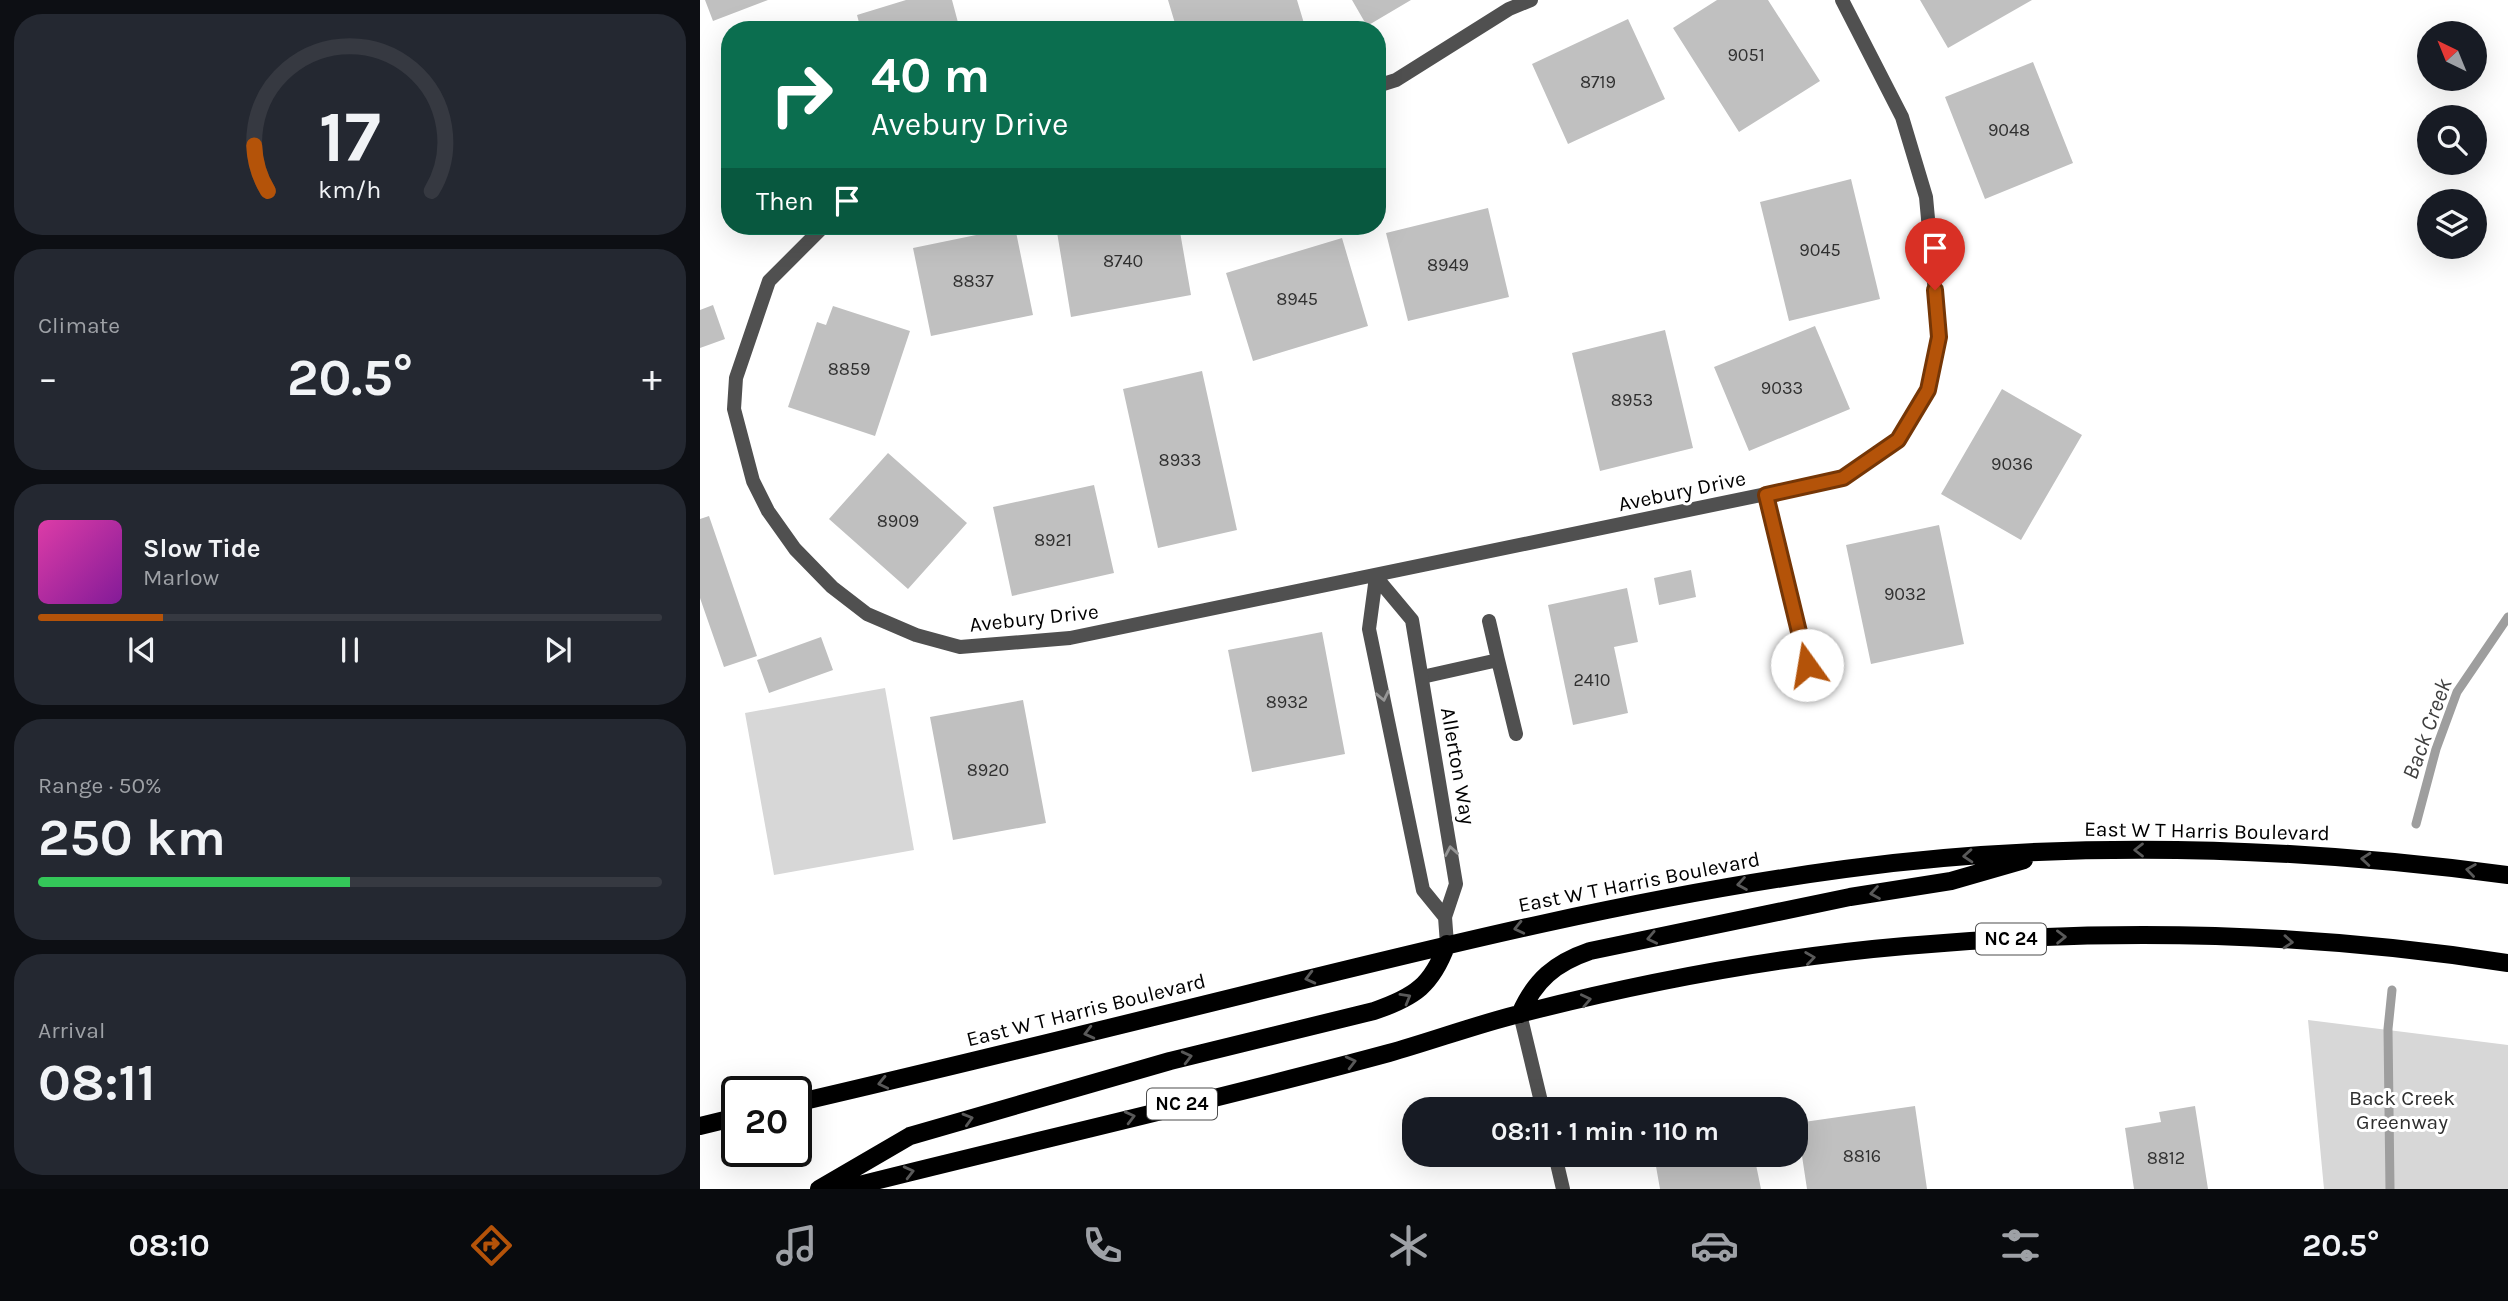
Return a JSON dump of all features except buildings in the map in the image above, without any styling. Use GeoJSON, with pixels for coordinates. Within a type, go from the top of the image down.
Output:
{"type":"FeatureCollection","features":[{"type":"Feature","properties":{"kind":"main road","name":"East W T Harris Boulevard"},"geometry":{"type":"LineString","coordinates":[[812,1099],[1447,944],[1727,886],[1848,868],[2060,850],[2175,849],[2317,855],[2508,875]]}},
{"type":"Feature","properties":{"kind":"main road"},"geometry":{"type":"LineString","coordinates":[[1520,1014],[1530,992],[1554,967],[1590,951],[1850,897],[1951,881],[2060,850]]}},
{"type":"Feature","properties":{"kind":"main road","name":"NC 24"},"geometry":{"type":"LineString","coordinates":[[843,1189],[1389,1053],[1520,1014],[1717,973],[1803,959],[1903,946],[2040,937],[2151,935],[2258,939],[2508,963]]}},
{"type":"Feature","properties":{"kind":"main road"},"geometry":{"type":"LineString","coordinates":[[819,1189],[911,1136],[1170,1061],[1398,1003],[1415,993],[1432,977],[1447,944]]}},
{"type":"Feature","properties":{"kind":"main road"},"geometry":{"type":"LineString","coordinates":[[700,1126],[721,1121]]}},
{"type":"Feature","properties":{"kind":"street"},"geometry":{"type":"LineString","coordinates":[[1386,83],[1396,80],[1509,9],[1531,0]]}},
{"type":"Feature","properties":{"kind":"street","name":"Avebury Drive"},"geometry":{"type":"LineString","coordinates":[[815,235],[769,281],[736,378],[734,410],[752,481],[768,511],[795,549],[832,587],[867,614],[916,635],[960,647],[1070,638],[1376,577],[1843,478],[1898,440],[1928,390],[1939,337],[1926,197],[1902,117],[1842,0]]}},
{"type":"Feature","properties":{"kind":"street"},"geometry":{"type":"LineString","coordinates":[[1766,495],[1807,665]]}},
{"type":"Feature","properties":{"kind":"street"},"geometry":{"type":"LineString","coordinates":[[1376,577],[1369,629],[1423,890],[1445,918]]}},
{"type":"Feature","properties":{"kind":"street","name":"Allerton Way"},"geometry":{"type":"LineString","coordinates":[[1376,577],[1412,620],[1456,884],[1445,918],[1447,944]]}},
{"type":"Feature","properties":{"kind":"street"},"geometry":{"type":"LineString","coordinates":[[1489,621],[1516,734]]}},
{"type":"Feature","properties":{"kind":"street"},"geometry":{"type":"LineString","coordinates":[[1422,677],[1498,660]]}},
{"type":"Feature","properties":{"kind":"street"},"geometry":{"type":"LineString","coordinates":[[1520,1014],[1541,1097]]}},
{"type":"Feature","properties":{"kind":"street"},"geometry":{"type":"LineString","coordinates":[[1558,1167],[1563,1189]]}},
{"type":"Feature","properties":{"kind":"green space"},"geometry":{"type":"Polygon","coordinates":[[[885,688],[914,850],[774,875],[745,713],[885,688]]]}},
{"type":"Feature","properties":{"kind":"green space","name":"Back Creek Greenway"},"geometry":{"type":"Polygon","coordinates":[[[2308,1020],[2508,1045],[2508,1189],[2324,1189],[2308,1020]]]}},
{"type":"Feature","properties":{"kind":"waterway","name":"Back Creek"},"geometry":{"type":"LineString","coordinates":[[2416,824],[2436,749],[2457,692],[2508,617]]}},
{"type":"Feature","properties":{"kind":"waterway","name":"Back Creek"},"geometry":{"type":"LineString","coordinates":[[2390,1189],[2388,1029],[2392,990]]}},
{"type":"Feature","properties":{"kind":"route"},"geometry":{"type":"LineString","coordinates":[[1807,665],[1766,495],[1843,478],[1898,440],[1928,390],[1939,337],[1935,290]]}}]}
